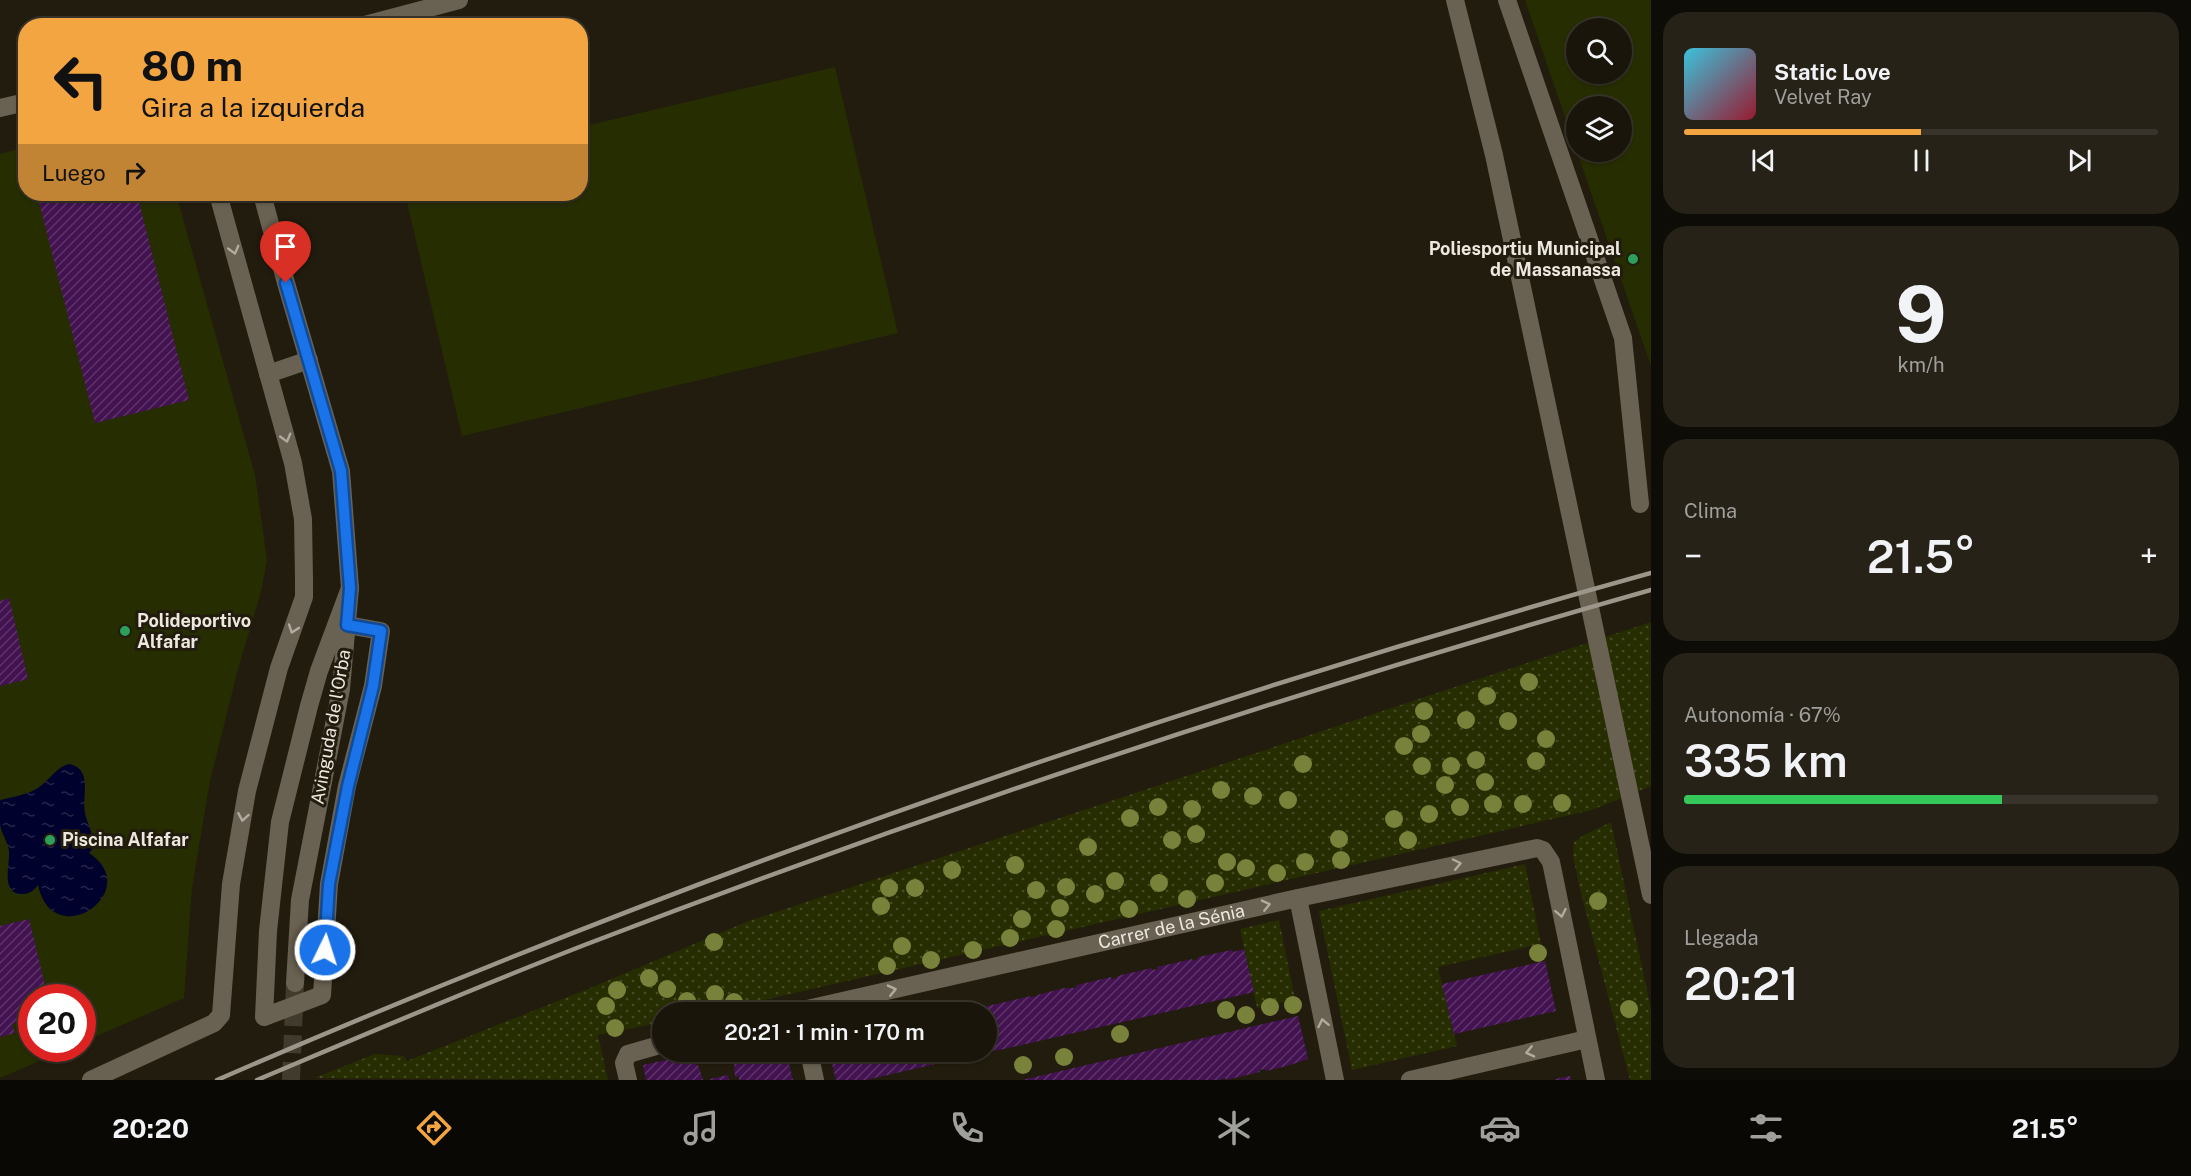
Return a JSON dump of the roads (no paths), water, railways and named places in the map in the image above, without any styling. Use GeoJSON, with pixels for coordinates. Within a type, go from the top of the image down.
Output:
{"type":"FeatureCollection","features":[{"type":"Feature","properties":{"kind":"street"},"geometry":{"type":"LineString","coordinates":[[392,18],[459,0]]}},
{"type":"Feature","properties":{"kind":"street"},"geometry":{"type":"LineString","coordinates":[[1455,0],[1494,155],[1651,895]]}},
{"type":"Feature","properties":{"kind":"street"},"geometry":{"type":"LineString","coordinates":[[1507,0],[1623,338],[1640,504]]}},
{"type":"Feature","properties":{"kind":"street"},"geometry":{"type":"LineString","coordinates":[[0,108],[18,104]]}},
{"type":"Feature","properties":{"kind":"street"},"geometry":{"type":"LineString","coordinates":[[91,1080],[214,1023],[220,1015],[231,885],[247,791],[279,668],[304,597],[303,519],[293,463],[220,201]]}},
{"type":"Feature","properties":{"kind":"street","name":"Avinguda de l'Orba"},"geometry":{"type":"LineString","coordinates":[[264,201],[341,471],[350,588],[341,689],[300,900],[295,983]]}},
{"type":"Feature","properties":{"kind":"street"},"geometry":{"type":"LineString","coordinates":[[268,374],[309,360]]}},
{"type":"Feature","properties":{"kind":"street"},"geometry":{"type":"LineString","coordinates":[[347,625],[381,631],[373,686],[348,786],[329,884],[322,995],[264,1017],[268,931],[280,822],[311,697],[350,588]]}},
{"type":"Feature","properties":{"kind":"street","name":"Carrer de la Sénia"},"geometry":{"type":"LineString","coordinates":[[842,1002],[1298,898],[1531,849],[1543,850],[1551,862],[1587,1039]]}},
{"type":"Feature","properties":{"kind":"street"},"geometry":{"type":"LineString","coordinates":[[1298,898],[1335,1080]]}},
{"type":"Feature","properties":{"kind":"street"},"geometry":{"type":"LineString","coordinates":[[1410,1080],[1587,1039],[1596,1080]]}},
{"type":"Feature","properties":{"kind":"street"},"geometry":{"type":"LineString","coordinates":[[628,1080],[625,1058],[631,1052],[652,1047]]}},
{"type":"Feature","properties":{"kind":"street"},"geometry":{"type":"LineString","coordinates":[[811,1062],[815,1080]]}},
{"type":"Feature","properties":{"kind":"water","name":"Piscina Alfafar"},"geometry":{"type":"Polygon","coordinates":[[[69,764],[81,771],[84,777],[85,813],[93,840],[89,853],[104,868],[107,884],[102,898],[90,909],[76,916],[60,915],[47,905],[38,885],[25,894],[11,890],[8,878],[9,851],[0,824],[0,800],[33,790],[42,785],[60,768],[69,764]]]}},
{"type":"Feature","properties":{"kind":"tunnel"},"geometry":{"type":"LineString","coordinates":[[291,1080],[295,983]]}},
{"type":"Feature","properties":{"kind":"railway"},"geometry":{"type":"LineString","coordinates":[[217,1080],[568,935],[925,802],[1286,681],[1651,573]]}},
{"type":"Feature","properties":{"kind":"railway"},"geometry":{"type":"LineString","coordinates":[[257,1080],[587,944],[850,846],[1248,712],[1651,590]]}},
{"type":"Feature","properties":{"kind":"place","name":"Poliesportiu Municipal de Massanassa"},"geometry":{"type":"Point","coordinates":[1633,259]}},
{"type":"Feature","properties":{"kind":"place","name":"Polideportivo Alfafar"},"geometry":{"type":"Point","coordinates":[125,631]}},
{"type":"Feature","properties":{"kind":"place","name":"Piscina Alfafar"},"geometry":{"type":"Point","coordinates":[50,840]}}]}
